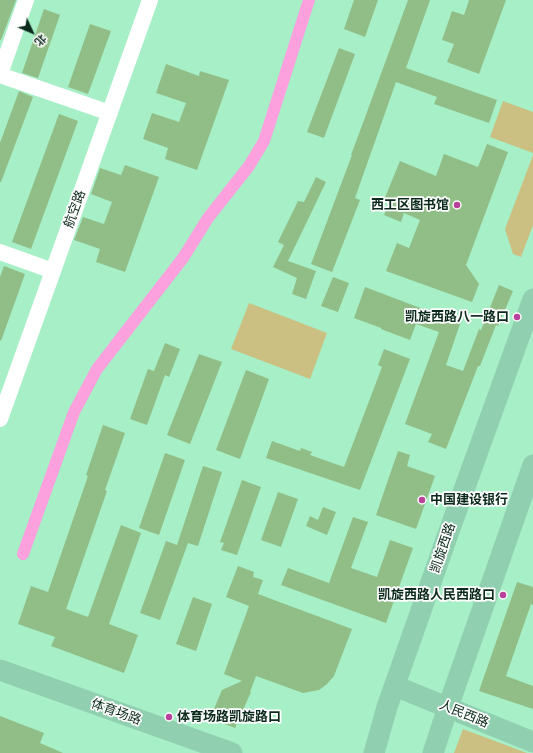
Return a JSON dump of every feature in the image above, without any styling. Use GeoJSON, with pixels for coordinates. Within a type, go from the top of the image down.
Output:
{"type":"FeatureCollection","features":[{"type":"Feature","properties":{"kind":"main road","name":"凯旋西路"},"geometry":{"type":"LineString","coordinates":[[374,753],[387,707],[533,299]]}},
{"type":"Feature","properties":{"kind":"main road"},"geometry":{"type":"LineString","coordinates":[[433,753],[533,465]]}},
{"type":"Feature","properties":{"kind":"main road","name":"体育场路"},"geometry":{"type":"LineString","coordinates":[[0,670],[232,753]]}},
{"type":"Feature","properties":{"kind":"main road","name":"体育场路"},"geometry":{"type":"LineString","coordinates":[[0,682],[198,753]]}},
{"type":"Feature","properties":{"kind":"main road","name":"人民西路"},"geometry":{"type":"LineString","coordinates":[[395,686],[533,742]]}},
{"type":"Feature","properties":{"kind":"street"},"geometry":{"type":"LineString","coordinates":[[26,0],[0,75],[110,113]]}},
{"type":"Feature","properties":{"kind":"street","name":"航空路"},"geometry":{"type":"LineString","coordinates":[[0,419],[150,0]]}},
{"type":"Feature","properties":{"kind":"street"},"geometry":{"type":"LineString","coordinates":[[0,252],[53,270]]}},
{"type":"Feature","properties":{"kind":"shaded area"},"geometry":{"type":"Polygon","coordinates":[[[503,101],[533,112],[533,153],[490,137],[503,101]]]}},
{"type":"Feature","properties":{"kind":"shaded area"},"geometry":{"type":"Polygon","coordinates":[[[533,155],[533,225],[521,257],[513,254],[505,229],[533,155]]]}},
{"type":"Feature","properties":{"kind":"shaded area"},"geometry":{"type":"Polygon","coordinates":[[[249,303],[327,333],[310,379],[231,349],[249,303]]]}},
{"type":"Feature","properties":{"kind":"shaded area"},"geometry":{"type":"Polygon","coordinates":[[[463,729],[527,753],[454,753],[463,729]]]}},
{"type":"Feature","properties":{"kind":"building"},"geometry":{"type":"Polygon","coordinates":[[[0,0],[16,0],[1,40],[0,40],[0,0]]]}},
{"type":"Feature","properties":{"kind":"building"},"geometry":{"type":"Polygon","coordinates":[[[354,0],[378,0],[365,37],[344,29],[354,0]]]}},
{"type":"Feature","properties":{"kind":"building"},"geometry":{"type":"Polygon","coordinates":[[[408,0],[430,0],[406,68],[497,100],[489,123],[434,104],[437,97],[396,82],[355,198],[360,200],[332,272],[311,264],[408,0]]]}},
{"type":"Feature","properties":{"kind":"building"},"geometry":{"type":"Polygon","coordinates":[[[469,0],[506,0],[479,74],[447,62],[454,44],[442,40],[452,11],[464,15],[469,0]]]}},
{"type":"Feature","properties":{"kind":"building"},"geometry":{"type":"Polygon","coordinates":[[[44,9],[60,15],[38,78],[22,73],[44,9]]]}},
{"type":"Feature","properties":{"kind":"building"},"geometry":{"type":"Polygon","coordinates":[[[90,24],[111,31],[88,94],[68,87],[90,24]]]}},
{"type":"Feature","properties":{"kind":"building"},"geometry":{"type":"Polygon","coordinates":[[[339,48],[355,54],[324,138],[307,132],[339,48]]]}},
{"type":"Feature","properties":{"kind":"building"},"geometry":{"type":"Polygon","coordinates":[[[166,64],[199,76],[200,71],[229,80],[197,170],[165,159],[168,148],[143,139],[152,113],[179,122],[186,103],[156,93],[166,64]]]}},
{"type":"Feature","properties":{"kind":"building"},"geometry":{"type":"Polygon","coordinates":[[[19,91],[33,97],[0,182],[0,143],[19,91]]]}},
{"type":"Feature","properties":{"kind":"building"},"geometry":{"type":"Polygon","coordinates":[[[59,114],[78,121],[31,249],[12,242],[59,114]]]}},
{"type":"Feature","properties":{"kind":"building","name":"西工区图书馆"},"geometry":{"type":"Polygon","coordinates":[[[487,144],[508,152],[466,265],[479,284],[472,302],[386,271],[397,243],[409,248],[420,220],[404,213],[401,222],[384,215],[390,202],[384,200],[400,161],[436,176],[444,154],[478,167],[487,144]]]}},
{"type":"Feature","properties":{"kind":"building"},"geometry":{"type":"Polygon","coordinates":[[[125,165],[159,177],[125,272],[96,262],[100,249],[74,240],[83,217],[104,224],[112,202],[91,194],[100,168],[121,175],[125,165]]]}},
{"type":"Feature","properties":{"kind":"building"},"geometry":{"type":"Polygon","coordinates":[[[316,177],[326,182],[288,261],[316,271],[306,299],[292,294],[297,278],[273,267],[284,245],[278,242],[298,201],[304,202],[316,177]]]}},
{"type":"Feature","properties":{"kind":"building"},"geometry":{"type":"Polygon","coordinates":[[[4,266],[25,274],[1,341],[0,277],[4,266]]]}},
{"type":"Feature","properties":{"kind":"building"},"geometry":{"type":"Polygon","coordinates":[[[333,277],[349,283],[338,312],[321,306],[333,277]]]}},
{"type":"Feature","properties":{"kind":"building"},"geometry":{"type":"Polygon","coordinates":[[[499,285],[513,291],[498,326],[496,325],[480,366],[478,366],[446,449],[428,442],[432,434],[405,424],[439,332],[416,324],[410,340],[354,318],[365,287],[444,317],[445,315],[461,321],[446,365],[463,371],[479,329],[481,330],[499,285]]]}},
{"type":"Feature","properties":{"kind":"building"},"geometry":{"type":"Polygon","coordinates":[[[165,343],[180,349],[169,377],[165,375],[147,425],[130,419],[148,369],[154,371],[165,343]]]}},
{"type":"Feature","properties":{"kind":"building"},"geometry":{"type":"Polygon","coordinates":[[[384,349],[410,359],[360,490],[266,458],[272,441],[300,451],[301,448],[312,452],[310,455],[344,467],[382,367],[378,365],[384,349]]]}},
{"type":"Feature","properties":{"kind":"building"},"geometry":{"type":"Polygon","coordinates":[[[199,354],[222,362],[190,444],[167,435],[199,354]]]}},
{"type":"Feature","properties":{"kind":"building"},"geometry":{"type":"Polygon","coordinates":[[[246,370],[269,379],[240,459],[216,450],[246,370]]]}},
{"type":"Feature","properties":{"kind":"building"},"geometry":{"type":"Polygon","coordinates":[[[103,425],[125,433],[105,490],[107,491],[66,609],[88,617],[121,525],[141,533],[109,624],[138,635],[124,673],[51,646],[55,637],[18,624],[31,586],[48,592],[88,476],[86,475],[103,425]]]}},
{"type":"Feature","properties":{"kind":"building"},"geometry":{"type":"Polygon","coordinates":[[[398,451],[410,455],[407,466],[435,476],[416,529],[376,515],[398,451]]]}},
{"type":"Feature","properties":{"kind":"building"},"geometry":{"type":"Polygon","coordinates":[[[165,453],[185,460],[159,535],[139,528],[165,453]]]}},
{"type":"Feature","properties":{"kind":"building"},"geometry":{"type":"Polygon","coordinates":[[[203,466],[222,472],[198,546],[188,543],[160,620],[140,613],[166,541],[177,545],[203,466]]]}},
{"type":"Feature","properties":{"kind":"building"},"geometry":{"type":"Polygon","coordinates":[[[242,480],[261,487],[237,555],[221,550],[224,543],[220,542],[242,480]]]}},
{"type":"Feature","properties":{"kind":"building"},"geometry":{"type":"Polygon","coordinates":[[[278,492],[298,499],[281,547],[261,540],[278,492]]]}},
{"type":"Feature","properties":{"kind":"building"},"geometry":{"type":"Polygon","coordinates":[[[323,507],[336,512],[327,535],[306,526],[310,516],[318,520],[323,507]]]}},
{"type":"Feature","properties":{"kind":"building"},"geometry":{"type":"Polygon","coordinates":[[[353,517],[368,522],[351,568],[377,577],[390,540],[413,548],[386,623],[281,585],[288,568],[329,583],[353,517]]]}},
{"type":"Feature","properties":{"kind":"building"},"geometry":{"type":"Polygon","coordinates":[[[238,566],[254,572],[253,577],[263,580],[258,594],[352,629],[334,676],[319,690],[303,693],[256,676],[251,692],[235,728],[210,718],[222,690],[242,681],[224,674],[249,606],[226,597],[238,566]]]}},
{"type":"Feature","properties":{"kind":"building"},"geometry":{"type":"Polygon","coordinates":[[[517,582],[533,587],[533,605],[531,604],[506,676],[533,686],[533,709],[479,691],[517,582]]]}},
{"type":"Feature","properties":{"kind":"building"},"geometry":{"type":"Polygon","coordinates":[[[193,597],[212,604],[196,651],[176,644],[193,597]]]}},
{"type":"Feature","properties":{"kind":"building"},"geometry":{"type":"Polygon","coordinates":[[[0,716],[44,733],[40,743],[63,753],[0,753],[0,716]]]}},
{"type":"Feature","properties":{"kind":"waterway"},"geometry":{"type":"LineString","coordinates":[[23,554],[74,412],[97,369],[183,258],[208,218],[249,166],[264,141],[309,0]]}},
{"type":"Feature","properties":{"kind":"place","name":"西工区图书馆"},"geometry":{"type":"Point","coordinates":[457,205]}},
{"type":"Feature","properties":{"kind":"place","name":"凯旋西路八一路口"},"geometry":{"type":"Point","coordinates":[517,317]}},
{"type":"Feature","properties":{"kind":"place","name":"中国建设银行"},"geometry":{"type":"Point","coordinates":[422,500]}},
{"type":"Feature","properties":{"kind":"place","name":"凯旋西路人民西路口"},"geometry":{"type":"Point","coordinates":[503,595]}},
{"type":"Feature","properties":{"kind":"place","name":"体育场路凯旋路口"},"geometry":{"type":"Point","coordinates":[169,717]}}]}
